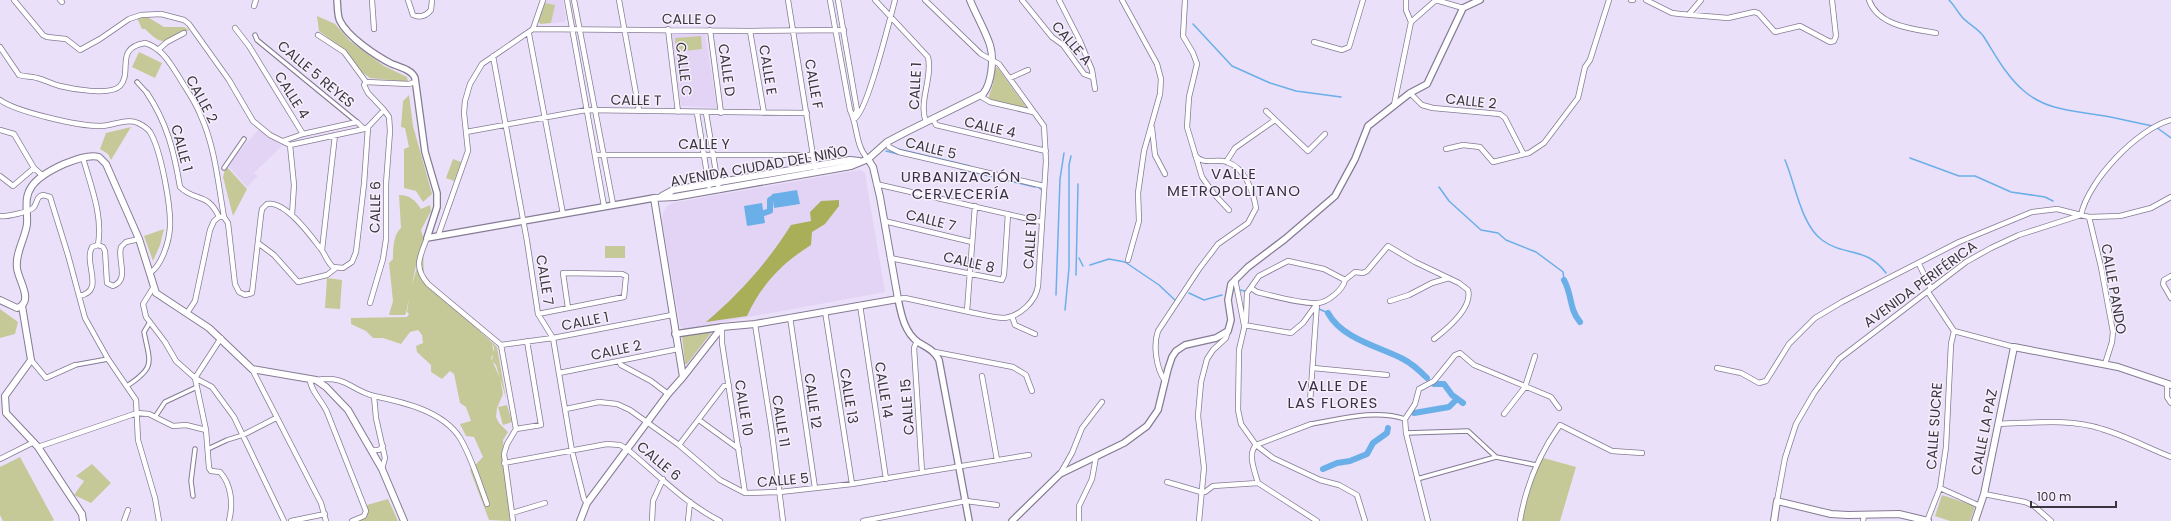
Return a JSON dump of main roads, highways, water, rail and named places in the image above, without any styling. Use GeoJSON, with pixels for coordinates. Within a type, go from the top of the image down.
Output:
{"type":"FeatureCollection","features":[{"type":"Feature","properties":{"kind":"main road","name":"AVENIDA CIUDAD DEL NIÑO"},"geometry":{"type":"LineString","coordinates":[[661,196],[675,197],[719,190],[850,160],[868,160],[887,142],[980,96],[986,91],[989,82],[990,47],[970,0]]}},
{"type":"Feature","properties":{"kind":"main road"},"geometry":{"type":"LineString","coordinates":[[83,521],[82,514],[36,444],[3,414],[5,396],[31,360],[22,306],[26,298],[20,283],[17,261],[27,225],[26,201],[30,189],[42,176],[56,168],[83,158],[96,156],[103,159],[139,239],[153,288],[156,293],[187,313],[221,338],[252,370],[313,380],[326,386],[348,410],[372,450],[382,468],[404,521]]}},
{"type":"Feature","properties":{"kind":"main road"},"geometry":{"type":"LineString","coordinates":[[580,521],[587,503],[668,394],[722,327],[755,324],[898,298],[876,184],[872,167],[868,160]]}},
{"type":"Feature","properties":{"kind":"main road","name":"AVENIDA CIUDAD DEL NIÑO"},"geometry":{"type":"LineString","coordinates":[[683,377],[654,198],[674,190],[816,169]]}},
{"type":"Feature","properties":{"kind":"main road"},"geometry":{"type":"LineString","coordinates":[[0,300],[12,307],[22,306]]}},
{"type":"Feature","properties":{"kind":"main road","name":"CALLE LA PAZ"},"geometry":{"type":"LineString","coordinates":[[1975,521],[1984,494],[2014,347],[2106,364],[2169,384]]}},
{"type":"Feature","properties":{"kind":"main road","name":"AVENIDA PERIFÉRICA"},"geometry":{"type":"LineString","coordinates":[[1774,521],[1777,501],[1830,514],[1863,518]]}},
{"type":"Feature","properties":{"kind":"main road"},"geometry":{"type":"LineString","coordinates":[[1863,518],[1899,514],[1927,521]]}},
{"type":"Feature","properties":{"kind":"water"},"geometry":{"type":"Polygon","coordinates":[[[797,190],[800,204],[774,208],[772,194],[797,190]]]}},
{"type":"Feature","properties":{"kind":"water"},"geometry":{"type":"Polygon","coordinates":[[[762,203],[765,223],[747,226],[744,206],[762,203]]]}},
{"type":"Feature","properties":{"kind":"waterway"},"geometry":{"type":"LineString","coordinates":[[1949,0],[1962,17],[1982,34],[2012,79],[2033,98],[2042,103],[2062,109],[2153,126]]}},
{"type":"Feature","properties":{"kind":"waterway"},"geometry":{"type":"LineString","coordinates":[[1193,24],[1232,66],[1270,83],[1296,91],[1341,97]]}},
{"type":"Feature","properties":{"kind":"waterway"},"geometry":{"type":"LineString","coordinates":[[2156,127],[2171,138]]}},
{"type":"Feature","properties":{"kind":"waterway"},"geometry":{"type":"LineString","coordinates":[[898,149],[970,166]]}},
{"type":"Feature","properties":{"kind":"waterway"},"geometry":{"type":"LineString","coordinates":[[886,151],[898,154]]}},
{"type":"Feature","properties":{"kind":"waterway"},"geometry":{"type":"LineString","coordinates":[[1056,295],[1060,179],[1064,153]]}},
{"type":"Feature","properties":{"kind":"waterway"},"geometry":{"type":"LineString","coordinates":[[1065,310],[1069,268],[1069,165],[1071,156]]}},
{"type":"Feature","properties":{"kind":"waterway"},"geometry":{"type":"LineString","coordinates":[[1910,158],[1959,176],[1975,176],[2011,192],[2045,197],[2053,201]]}},
{"type":"Feature","properties":{"kind":"waterway"},"geometry":{"type":"LineString","coordinates":[[1785,160],[1799,203],[1815,233],[1822,240],[1839,249],[1863,255],[1871,259],[1886,273]]}},
{"type":"Feature","properties":{"kind":"waterway"},"geometry":{"type":"LineString","coordinates":[[960,169],[1035,187]]}},
{"type":"Feature","properties":{"kind":"waterway"},"geometry":{"type":"LineString","coordinates":[[1076,275],[1078,184]]}},
{"type":"Feature","properties":{"kind":"waterway"},"geometry":{"type":"LineString","coordinates":[[1038,187],[1042,190]]}},
{"type":"Feature","properties":{"kind":"waterway"},"geometry":{"type":"LineString","coordinates":[[1439,187],[1449,201],[1481,230],[1498,233],[1506,240],[1536,252],[1563,272],[1564,280]]}},
{"type":"Feature","properties":{"kind":"waterway"},"geometry":{"type":"LineString","coordinates":[[764,213],[770,211],[770,200],[773,198]]}},
{"type":"Feature","properties":{"kind":"waterway"},"geometry":{"type":"LineString","coordinates":[[1079,258],[1083,266]]}},
{"type":"Feature","properties":{"kind":"waterway"},"geometry":{"type":"LineString","coordinates":[[1090,265],[1109,259],[1125,262],[1159,285],[1176,301]]}},
{"type":"Feature","properties":{"kind":"waterway"},"geometry":{"type":"LineString","coordinates":[[1564,280],[1567,285],[1572,307],[1580,322]]}},
{"type":"Feature","properties":{"kind":"waterway"},"geometry":{"type":"LineString","coordinates":[[1240,290],[1245,291]]}},
{"type":"Feature","properties":{"kind":"waterway"},"geometry":{"type":"LineString","coordinates":[[1189,293],[1204,300],[1222,295]]}},
{"type":"Feature","properties":{"kind":"waterway"},"geometry":{"type":"LineString","coordinates":[[1319,309],[1328,313]]}},
{"type":"Feature","properties":{"kind":"waterway"},"geometry":{"type":"LineString","coordinates":[[1328,313],[1334,322],[1352,336],[1407,361],[1427,378]]}},
{"type":"Feature","properties":{"kind":"waterway"},"geometry":{"type":"LineString","coordinates":[[1434,384],[1444,384],[1452,395],[1463,403]]}},
{"type":"Feature","properties":{"kind":"waterway"},"geometry":{"type":"LineString","coordinates":[[1414,413],[1449,407],[1457,399]]}},
{"type":"Feature","properties":{"kind":"waterway"},"geometry":{"type":"LineString","coordinates":[[1323,469],[1367,454],[1373,443],[1387,433],[1388,428]]}},
{"type":"Feature","properties":{"kind":"district","name":"VALLE METROPOLITANO"},"geometry":{"type":"Point","coordinates":[1234,182]}},
{"type":"Feature","properties":{"kind":"district","name":"URBANIZACIÓN CERVECERÍA"},"geometry":{"type":"Point","coordinates":[961,184]}},
{"type":"Feature","properties":{"kind":"district","name":"VALLE DE LAS FLORES"},"geometry":{"type":"Point","coordinates":[1333,394]}}]}
